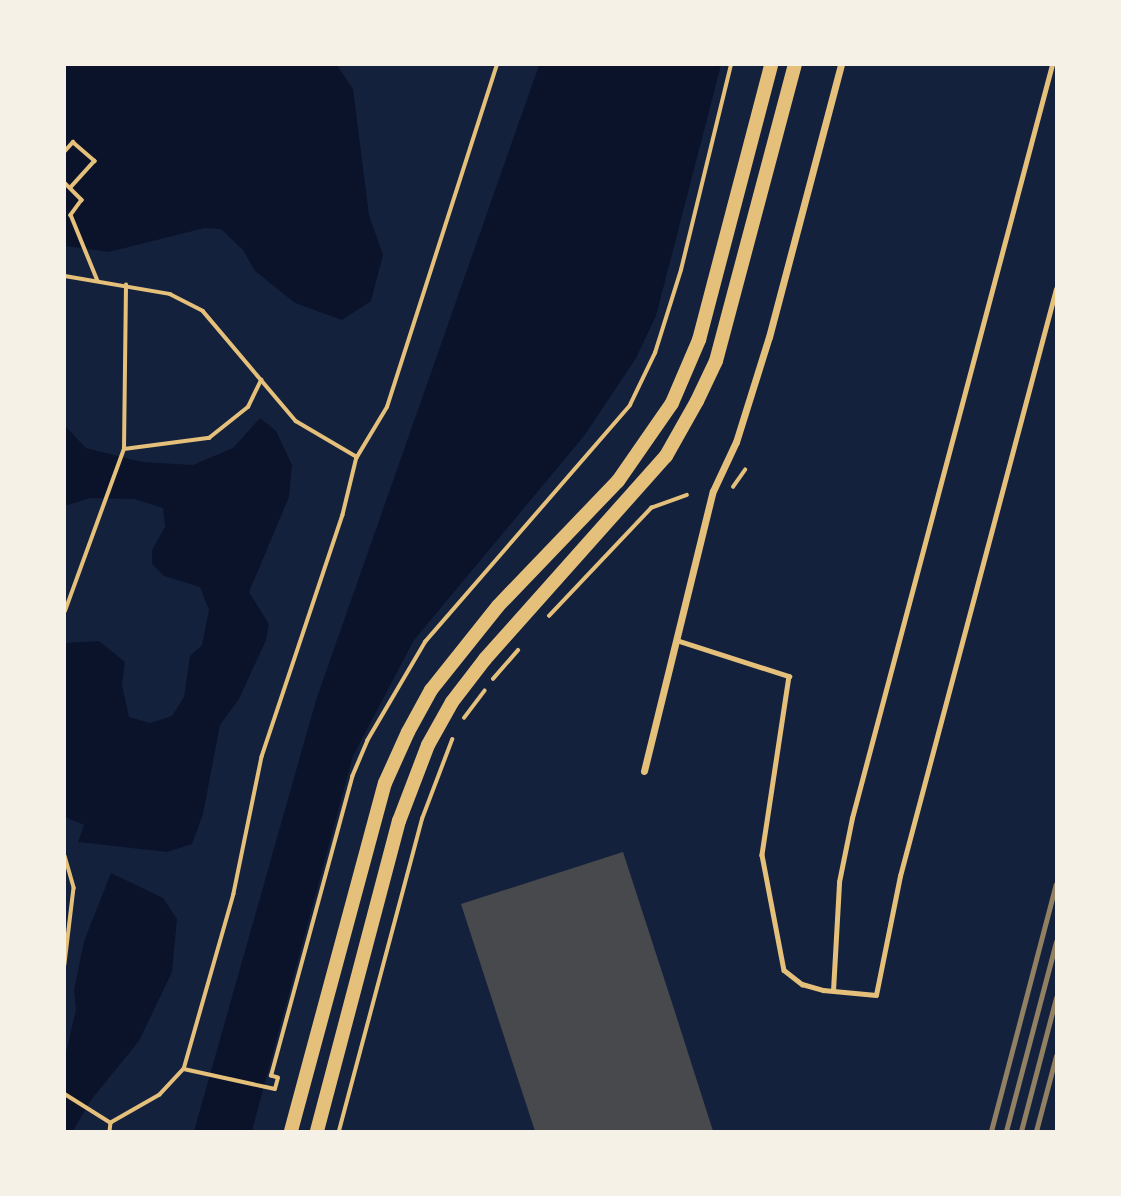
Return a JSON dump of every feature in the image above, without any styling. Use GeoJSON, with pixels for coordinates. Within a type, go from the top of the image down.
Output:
{"type":"FeatureCollection","features":[{"type":"Feature","properties":{"kind":"main road"},"geometry":{"type":"LineString","coordinates":[[291,1131],[386,783],[408,732],[431,690],[498,606],[618,481],[672,403],[699,340],[771,65]]}},
{"type":"Feature","properties":{"kind":"main road"},"geometry":{"type":"LineString","coordinates":[[317,1131],[399,821],[428,745],[452,702],[485,659],[635,494],[685,425],[716,360],[795,65]]}},
{"type":"Feature","properties":{"kind":"street"},"geometry":{"type":"LineString","coordinates":[[645,771],[713,491],[736,442],[769,337],[841,65]]}},
{"type":"Feature","properties":{"kind":"lane"},"geometry":{"type":"LineString","coordinates":[[832,991],[839,883],[852,818],[1052,65]]}},
{"type":"Feature","properties":{"kind":"lane"},"geometry":{"type":"LineString","coordinates":[[676,640],[789,676],[762,855],[784,970],[802,984],[832,991],[876,995],[900,876],[1056,289]]}},
{"type":"Feature","properties":{"kind":"path"},"geometry":{"type":"LineString","coordinates":[[111,1124],[160,1095],[184,1069],[234,894],[262,757],[344,515],[356,457],[387,407],[497,65]]}},
{"type":"Feature","properties":{"kind":"path"},"geometry":{"type":"LineString","coordinates":[[184,1069],[275,1089],[278,1078],[271,1076],[352,777],[367,741],[425,642],[630,405],[655,353],[681,270],[731,65]]}},
{"type":"Feature","properties":{"kind":"path"},"geometry":{"type":"LineString","coordinates":[[65,150],[73,142],[95,161],[71,188]]}},
{"type":"Feature","properties":{"kind":"path"},"geometry":{"type":"LineString","coordinates":[[65,183],[82,200],[71,215],[91,255],[98,281]]}},
{"type":"Feature","properties":{"kind":"path"},"geometry":{"type":"LineString","coordinates":[[65,276],[170,294],[203,311],[296,421],[356,457]]}},
{"type":"Feature","properties":{"kind":"path"},"geometry":{"type":"LineString","coordinates":[[65,611],[101,505],[124,449],[126,285]]}},
{"type":"Feature","properties":{"kind":"path"},"geometry":{"type":"LineString","coordinates":[[124,449],[209,438],[248,407],[261,379]]}},
{"type":"Feature","properties":{"kind":"path"},"geometry":{"type":"LineString","coordinates":[[733,487],[745,470]]}},
{"type":"Feature","properties":{"kind":"path"},"geometry":{"type":"LineString","coordinates":[[542,622],[651,508],[687,495]]}},
{"type":"Feature","properties":{"kind":"path"},"geometry":{"type":"LineString","coordinates":[[339,1131],[436,776],[457,727],[525,642]]}},
{"type":"Feature","properties":{"kind":"path"},"geometry":{"type":"LineString","coordinates":[[65,856],[74,888],[65,964]]}},
{"type":"Feature","properties":{"kind":"path"},"geometry":{"type":"LineString","coordinates":[[65,1094],[111,1124]]}},
{"type":"Feature","properties":{"kind":"path"},"geometry":{"type":"LineString","coordinates":[[110,1131],[111,1124]]}},
{"type":"Feature","properties":{"kind":"water"},"geometry":{"type":"Polygon","coordinates":[[[65,65],[337,65],[353,89],[369,215],[383,255],[371,301],[342,320],[295,303],[255,271],[243,250],[221,229],[205,228],[109,252],[65,246],[65,65]]]}},
{"type":"Feature","properties":{"kind":"water"},"geometry":{"type":"Polygon","coordinates":[[[539,65],[721,65],[656,316],[636,358],[584,436],[414,640],[353,756],[252,1131],[194,1131],[316,700],[539,65]]]}},
{"type":"Feature","properties":{"kind":"water"},"geometry":{"type":"Polygon","coordinates":[[[260,418],[276,431],[292,465],[289,497],[249,592],[269,624],[266,640],[239,699],[220,725],[203,814],[192,844],[167,852],[78,842],[84,825],[65,817],[65,643],[99,641],[125,662],[122,685],[129,717],[150,723],[172,716],[184,697],[190,656],[202,645],[209,610],[200,587],[164,576],[152,564],[152,550],[165,527],[163,508],[134,499],[90,498],[65,506],[65,426],[86,448],[142,462],[193,465],[233,448],[260,418]]]}},
{"type":"Feature","properties":{"kind":"water"},"geometry":{"type":"Polygon","coordinates":[[[111,873],[163,898],[177,919],[172,972],[139,1041],[91,1100],[73,1131],[65,1131],[65,1056],[76,1010],[74,990],[84,941],[111,873]]]}},
{"type":"Feature","properties":{"kind":"building"},"geometry":{"type":"Polygon","coordinates":[[[623,852],[713,1131],[535,1131],[461,904],[623,852]]]}},
{"type":"Feature","properties":{"kind":"railway"},"geometry":{"type":"LineString","coordinates":[[991,1131],[1056,884]]}},
{"type":"Feature","properties":{"kind":"railway"},"geometry":{"type":"LineString","coordinates":[[1006,1131],[1056,942]]}},
{"type":"Feature","properties":{"kind":"railway"},"geometry":{"type":"LineString","coordinates":[[1021,1131],[1056,998]]}},
{"type":"Feature","properties":{"kind":"railway"},"geometry":{"type":"LineString","coordinates":[[1036,1131],[1056,1056]]}}]}
